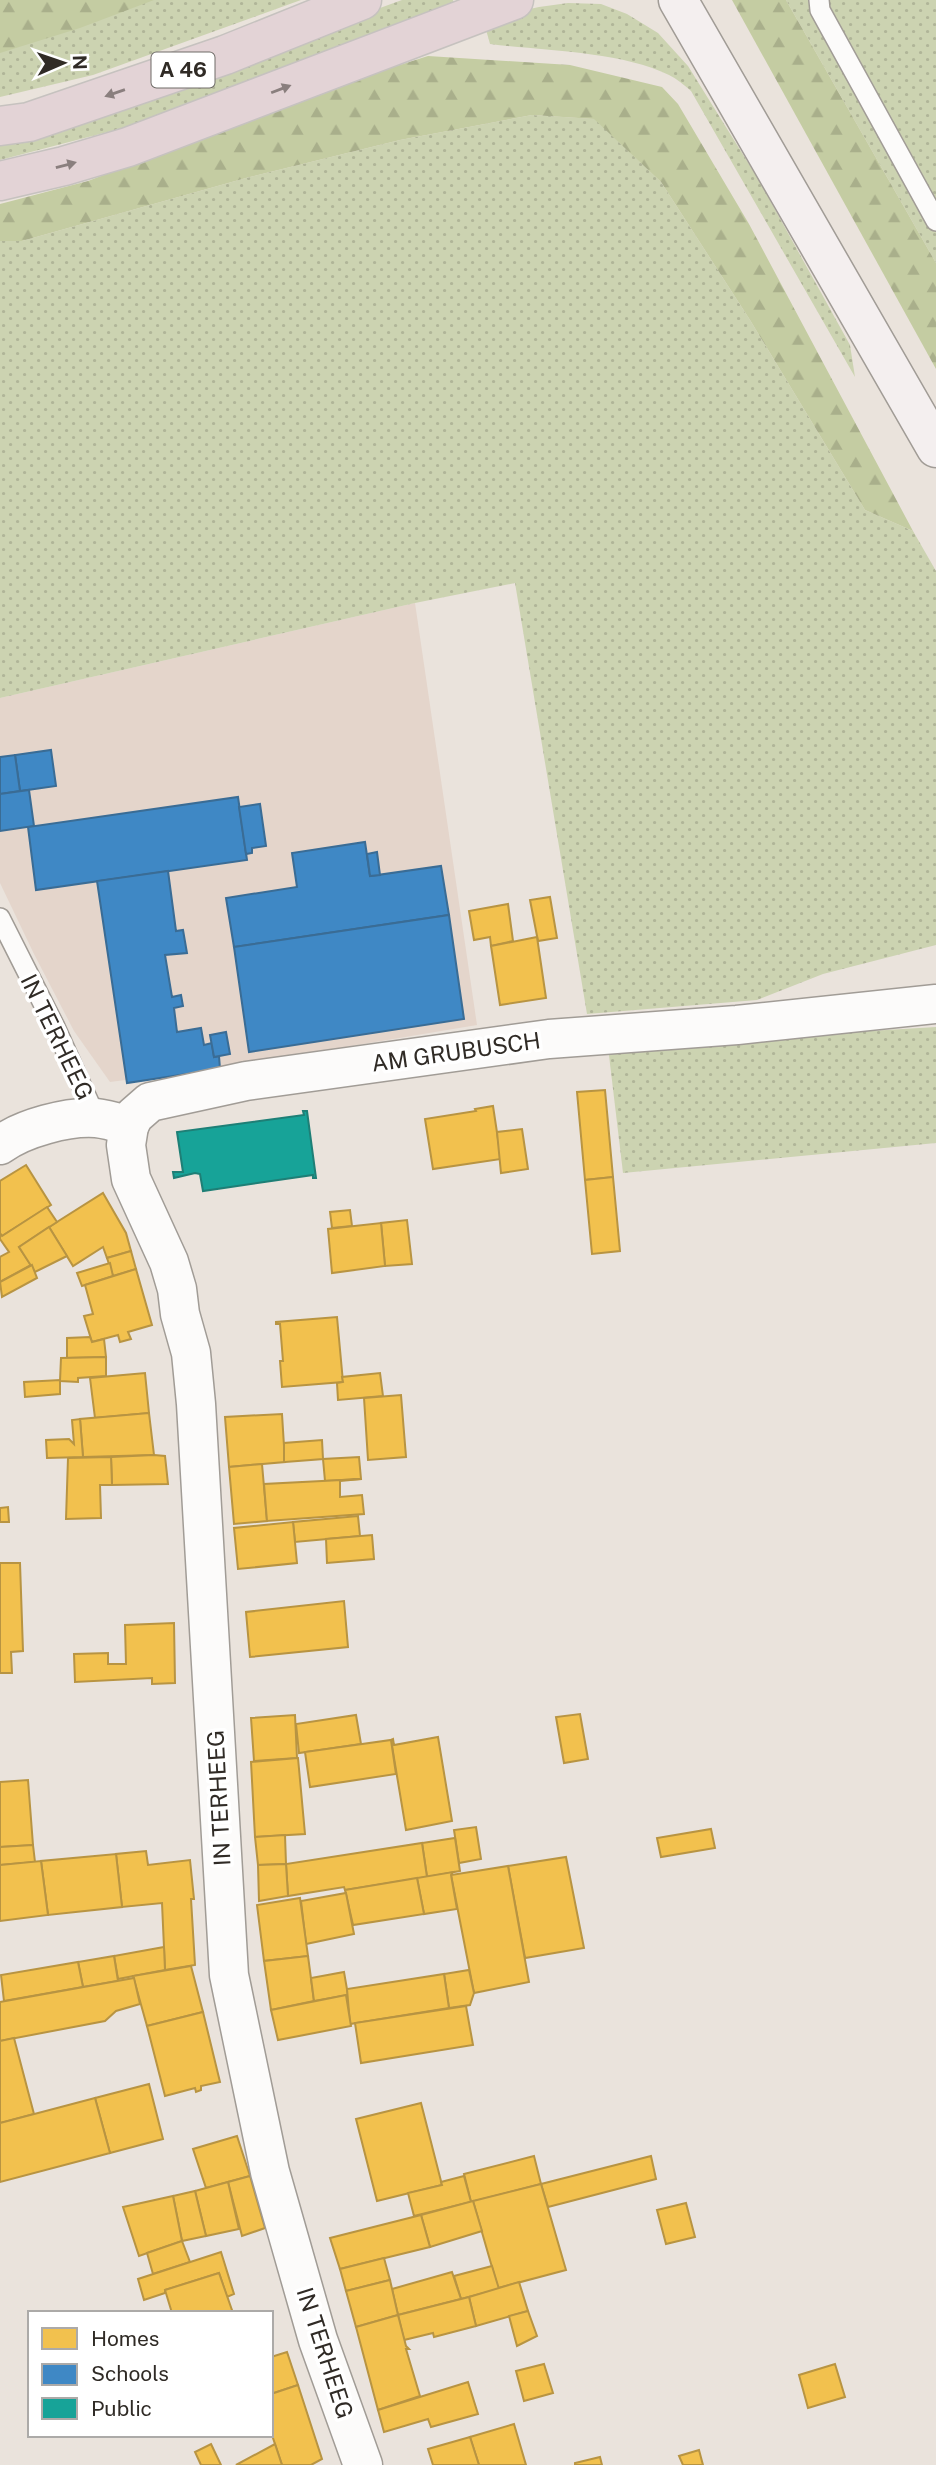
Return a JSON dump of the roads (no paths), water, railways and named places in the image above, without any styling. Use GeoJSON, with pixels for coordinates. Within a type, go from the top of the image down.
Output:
{"type":"FeatureCollection","features":[{"type":"Feature","properties":{"kind":"highway","name":"A 46"},"geometry":{"type":"LineString","coordinates":[[0,126],[29,122],[225,55],[362,0]]}},
{"type":"Feature","properties":{"kind":"highway"},"geometry":{"type":"LineString","coordinates":[[0,181],[128,147],[514,0]]}},
{"type":"Feature","properties":{"kind":"main road"},"geometry":{"type":"LineString","coordinates":[[678,0],[936,448]]}},
{"type":"Feature","properties":{"kind":"street","name":"AM GRUBUSCH"},"geometry":{"type":"LineString","coordinates":[[113,1122],[134,1116],[150,1102],[246,1081],[549,1039],[737,1025],[935,1004]]}},
{"type":"Feature","properties":{"kind":"street"},"geometry":{"type":"LineString","coordinates":[[0,1144],[22,1131],[113,1122]]}},
{"type":"Feature","properties":{"kind":"street","name":"IN TERHEEG"},"geometry":{"type":"LineString","coordinates":[[113,1122],[126,1145],[131,1180],[169,1262],[191,1353],[229,1975],[270,2172],[318,2340],[363,2465]]}},
{"type":"Feature","properties":{"kind":"lane"},"geometry":{"type":"LineString","coordinates":[[819,0],[820,10],[936,221]]}},
{"type":"Feature","properties":{"kind":"lane","name":"IN TERHEEG"},"geometry":{"type":"LineString","coordinates":[[0,918],[55,1027],[113,1122]]}}]}
